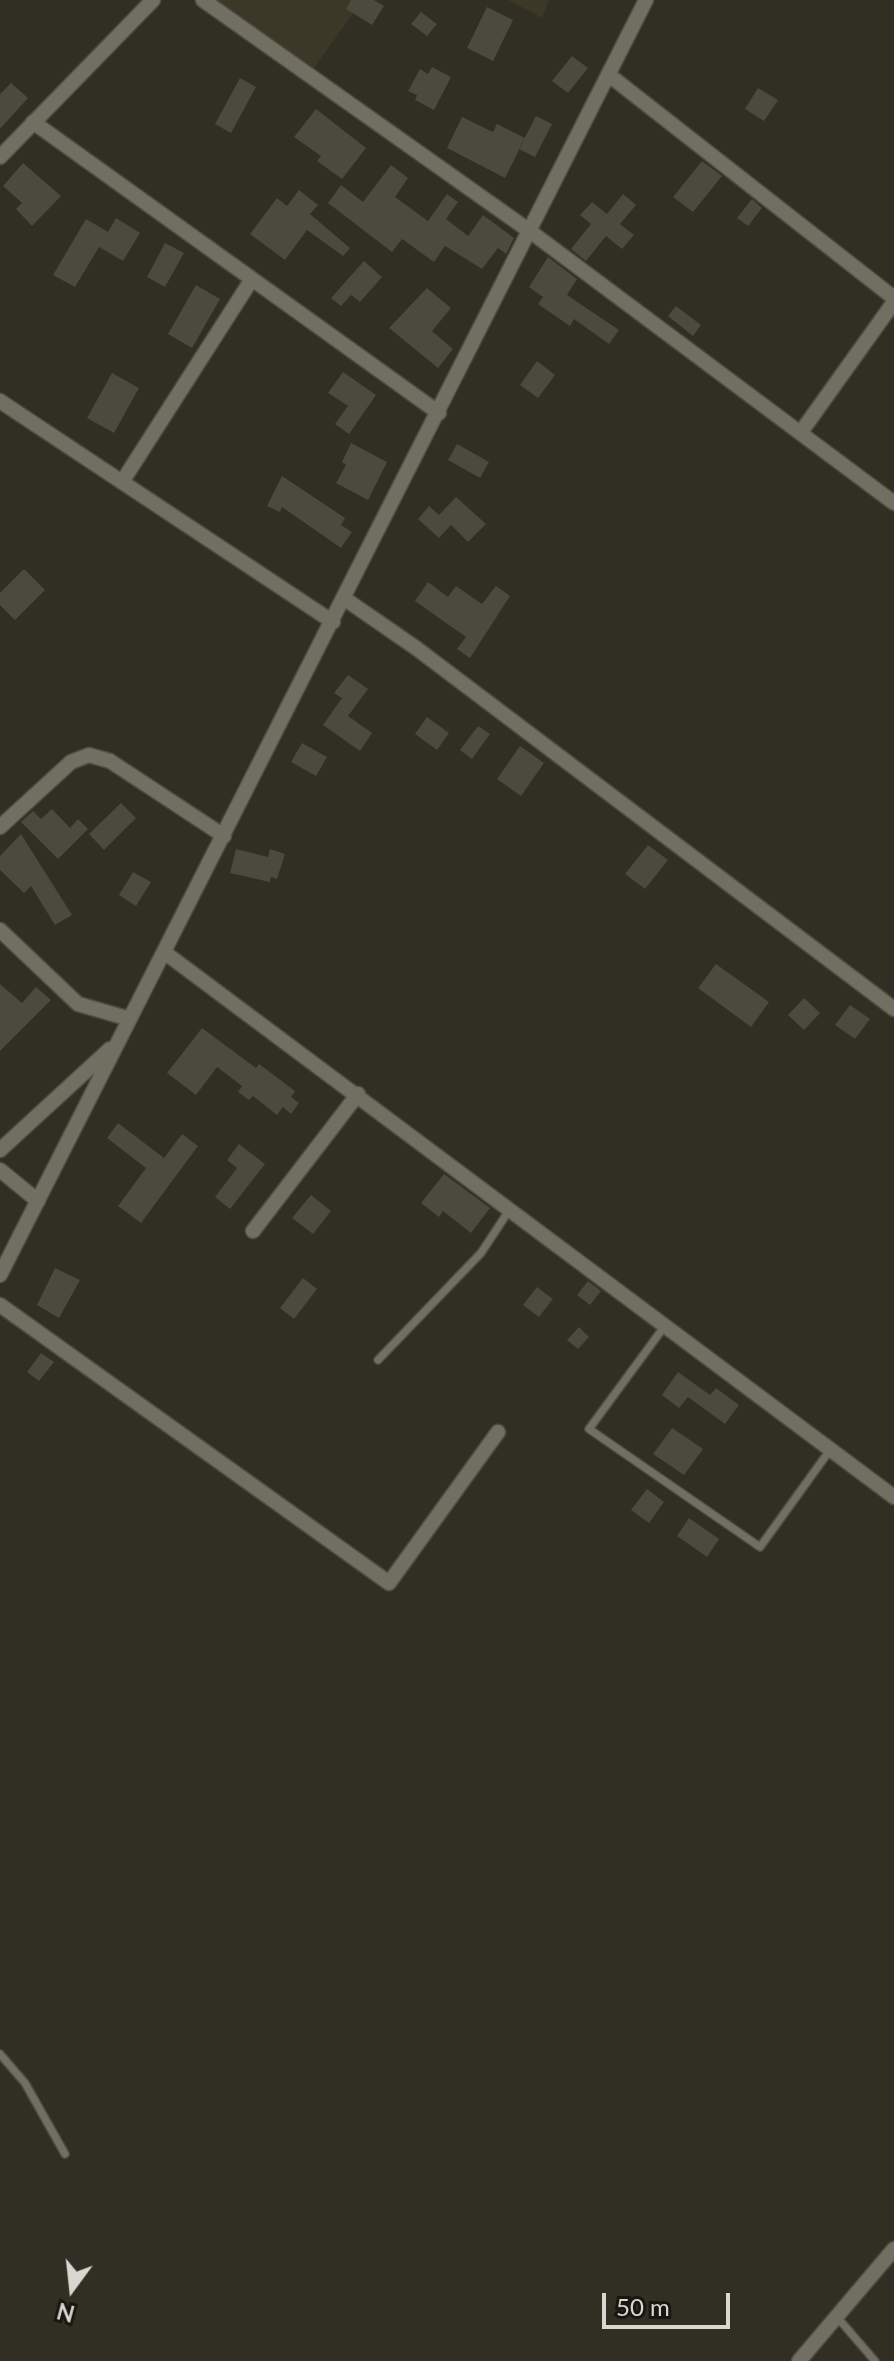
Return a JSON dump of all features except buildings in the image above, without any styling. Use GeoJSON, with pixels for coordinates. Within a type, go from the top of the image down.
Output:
{"type":"FeatureCollection","features":[{"type":"Feature","properties":{"kind":"street"},"geometry":{"type":"LineString","coordinates":[[0,157],[153,0]]}},
{"type":"Feature","properties":{"kind":"street"},"geometry":{"type":"LineString","coordinates":[[203,0],[531,232],[894,503]]}},
{"type":"Feature","properties":{"kind":"street"},"geometry":{"type":"LineString","coordinates":[[0,1275],[646,0]]}},
{"type":"Feature","properties":{"kind":"street"},"geometry":{"type":"LineString","coordinates":[[609,75],[894,300],[801,432]]}},
{"type":"Feature","properties":{"kind":"street"},"geometry":{"type":"LineString","coordinates":[[33,122],[439,413]]}},
{"type":"Feature","properties":{"kind":"street"},"geometry":{"type":"LineString","coordinates":[[122,482],[252,279]]}},
{"type":"Feature","properties":{"kind":"street"},"geometry":{"type":"LineString","coordinates":[[0,401],[333,622]]}},
{"type":"Feature","properties":{"kind":"street"},"geometry":{"type":"LineString","coordinates":[[345,599],[416,648],[894,1009]]}},
{"type":"Feature","properties":{"kind":"street"},"geometry":{"type":"LineString","coordinates":[[2,821],[71,762],[89,755],[110,761],[224,836]]}},
{"type":"Feature","properties":{"kind":"street"},"geometry":{"type":"LineString","coordinates":[[0,930],[78,1004],[130,1019]]}},
{"type":"Feature","properties":{"kind":"street"},"geometry":{"type":"LineString","coordinates":[[164,952],[894,1497]]}},
{"type":"Feature","properties":{"kind":"street"},"geometry":{"type":"LineString","coordinates":[[0,1150],[120,1040]]}},
{"type":"Feature","properties":{"kind":"street"},"geometry":{"type":"LineString","coordinates":[[253,1231],[358,1094]]}},
{"type":"Feature","properties":{"kind":"street"},"geometry":{"type":"LineString","coordinates":[[0,1170],[38,1201]]}},
{"type":"Feature","properties":{"kind":"street"},"geometry":{"type":"LineString","coordinates":[[0,1305],[389,1583],[498,1432]]}},
{"type":"Feature","properties":{"kind":"street"},"geometry":{"type":"LineString","coordinates":[[799,2361],[894,2249]]}},
{"type":"Feature","properties":{"kind":"lane"},"geometry":{"type":"LineString","coordinates":[[378,1360],[481,1253],[510,1209]]}},
{"type":"Feature","properties":{"kind":"lane"},"geometry":{"type":"LineString","coordinates":[[664,1327],[589,1429],[760,1547],[830,1449]]}},
{"type":"Feature","properties":{"kind":"lane"},"geometry":{"type":"LineString","coordinates":[[0,2054],[25,2083],[65,2154]]}},
{"type":"Feature","properties":{"kind":"lane"},"geometry":{"type":"LineString","coordinates":[[837,2316],[875,2361]]}},
{"type":"Feature","properties":{"kind":"shaded area"},"geometry":{"type":"Polygon","coordinates":[[[217,0],[368,0],[359,5],[314,68],[217,0]]]}},
{"type":"Feature","properties":{"kind":"shaded area"},"geometry":{"type":"Polygon","coordinates":[[[508,0],[549,0],[542,18],[508,0]]]}}]}
